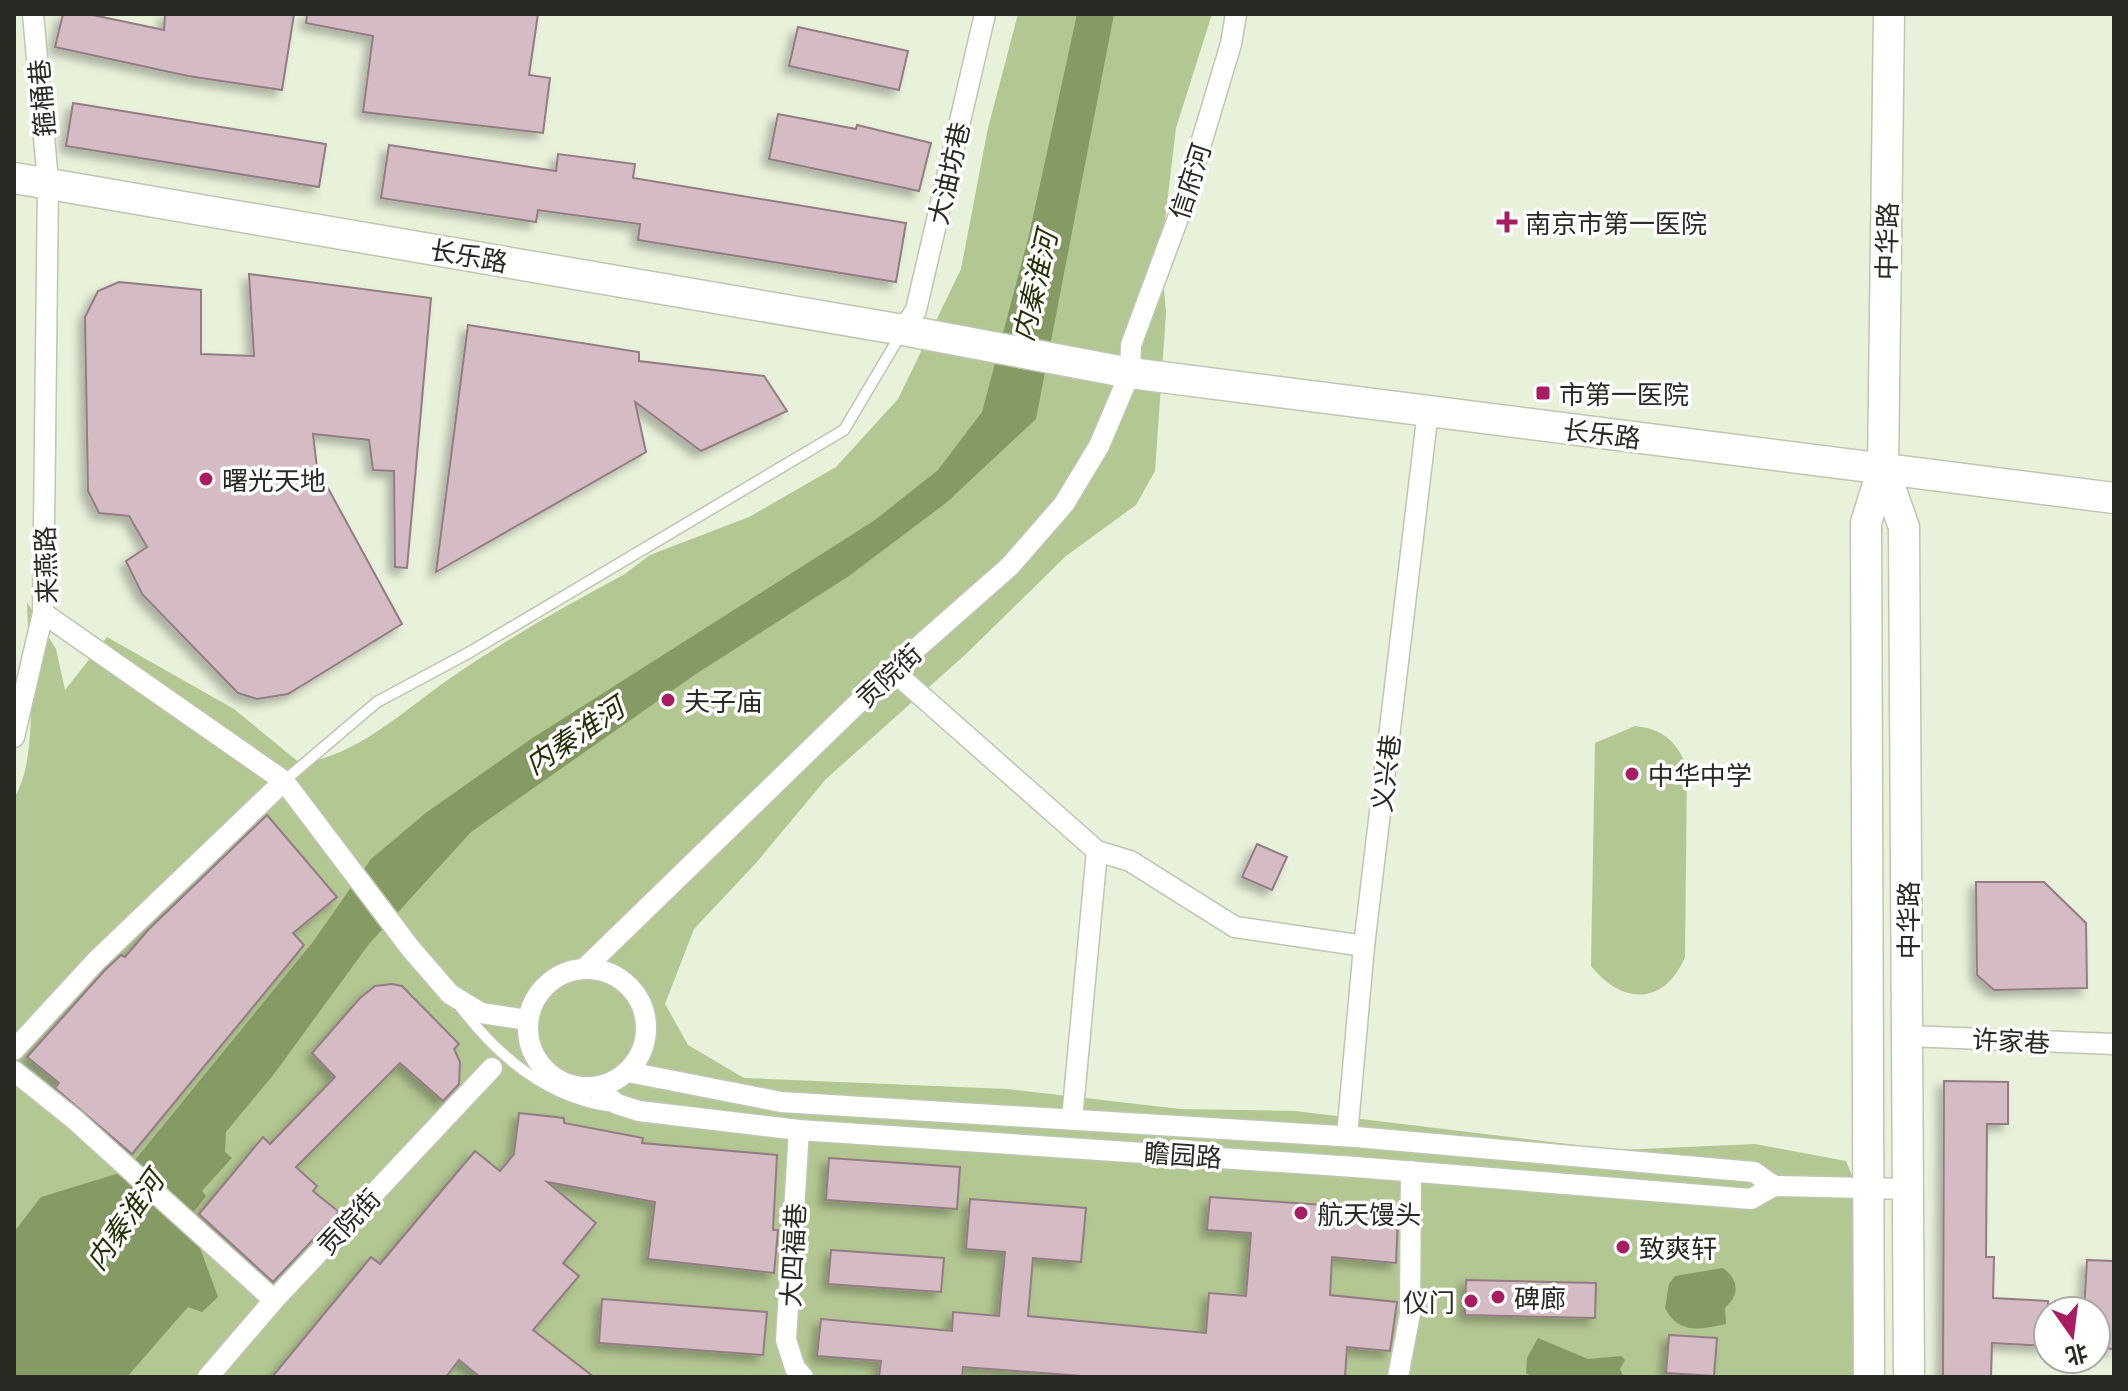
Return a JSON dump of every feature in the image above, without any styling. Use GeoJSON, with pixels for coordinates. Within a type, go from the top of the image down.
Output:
{"type":"FeatureCollection","features":[{"type":"Feature","properties":{"kind":"main road","name":"中华路"},"geometry":{"type":"LineString","coordinates":[[1869,1377],[1866,523],[1883,468],[1889,14]]}},
{"type":"Feature","properties":{"kind":"main road","name":"长乐路"},"geometry":{"type":"LineString","coordinates":[[14,178],[1090,366],[1130,359],[1428,411],[2114,498]]}},
{"type":"Feature","properties":{"kind":"main road","name":"中华路"},"geometry":{"type":"LineString","coordinates":[[1883,468],[1904,527],[1909,1377]]}},
{"type":"Feature","properties":{"kind":"street","name":"箍桶巷"},"geometry":{"type":"LineString","coordinates":[[33,14],[48,182]]}},
{"type":"Feature","properties":{"kind":"street","name":"大油坊巷"},"geometry":{"type":"LineString","coordinates":[[913,333],[985,14]]}},
{"type":"Feature","properties":{"kind":"street","name":"信府河"},"geometry":{"type":"LineString","coordinates":[[1130,359],[1181,210],[1231,44],[1236,14]]}},
{"type":"Feature","properties":{"kind":"street","name":"来燕路"},"geometry":{"type":"LineString","coordinates":[[48,182],[43,613],[284,781],[411,949],[450,994]]}},
{"type":"Feature","properties":{"kind":"street","name":"贡院街"},"geometry":{"type":"LineString","coordinates":[[585,968],[892,670],[1010,566],[1064,504],[1099,446],[1130,359]]}},
{"type":"Feature","properties":{"kind":"street","name":"义兴巷"},"geometry":{"type":"LineString","coordinates":[[1355,1167],[1342,1161],[1340,1152],[1343,1142],[1352,1136],[1364,946],[1428,411]]}},
{"type":"Feature","properties":{"kind":"street"},"geometry":{"type":"LineString","coordinates":[[14,737],[43,613]]}},
{"type":"Feature","properties":{"kind":"street"},"geometry":{"type":"LineString","coordinates":[[892,670],[1097,851],[1130,861],[1235,927],[1364,946]]}},
{"type":"Feature","properties":{"kind":"street"},"geometry":{"type":"LineString","coordinates":[[14,1050],[96,961],[284,781]]}},
{"type":"Feature","properties":{"kind":"street"},"geometry":{"type":"LineString","coordinates":[[1072,1119],[1097,851]]}},
{"type":"Feature","properties":{"kind":"street"},"geometry":{"type":"LineString","coordinates":[[585,968],[605,971],[623,981],[638,996],[646,1015],[647,1035],[640,1055],[628,1072],[613,1082],[595,1087],[577,1087],[544,1070],[531,1047],[528,1020],[534,1000],[547,984],[564,973],[585,968]]}},
{"type":"Feature","properties":{"kind":"street"},"geometry":{"type":"LineString","coordinates":[[450,994],[481,1013],[528,1020]]}},
{"type":"Feature","properties":{"kind":"street","name":"许家巷"},"geometry":{"type":"LineString","coordinates":[[1908,1036],[2114,1044]]}},
{"type":"Feature","properties":{"kind":"street","name":"贡院街"},"geometry":{"type":"LineString","coordinates":[[208,1377],[274,1300],[492,1068]]}},
{"type":"Feature","properties":{"kind":"street"},"geometry":{"type":"LineString","coordinates":[[14,1071],[74,1119],[274,1300]]}},
{"type":"Feature","properties":{"kind":"street","name":"瞻园路"},"geometry":{"type":"LineString","coordinates":[[628,1072],[781,1102],[1352,1136],[1754,1172],[1774,1186]]}},
{"type":"Feature","properties":{"kind":"street","name":"瞻园路"},"geometry":{"type":"LineString","coordinates":[[595,1087],[617,1104],[639,1111],[799,1130],[1411,1171],[1751,1199],[1774,1186],[1908,1189]]}},
{"type":"Feature","properties":{"kind":"street","name":"大四福巷"},"geometry":{"type":"LineString","coordinates":[[799,1130],[786,1340],[795,1368],[803,1377]]}},
{"type":"Feature","properties":{"kind":"street"},"geometry":{"type":"LineString","coordinates":[[1313,1164],[1323,1162],[1329,1150],[1326,1140],[1316,1134]]}},
{"type":"Feature","properties":{"kind":"street"},"geometry":{"type":"LineString","coordinates":[[1398,1377],[1410,1314],[1411,1171]]}},
{"type":"Feature","properties":{"kind":"lane"},"geometry":{"type":"LineString","coordinates":[[284,781],[377,702],[470,652],[844,430],[913,333]]}},
{"type":"Feature","properties":{"kind":"lane"},"geometry":{"type":"LineString","coordinates":[[450,994],[481,1034],[550,1088],[596,1105],[639,1111]]}},
{"type":"Feature","properties":{"kind":"shaded area","name":"夫子庙"},"geometry":{"type":"Polygon","coordinates":[[[1018,14],[1212,14],[1176,128],[1161,254],[1166,313],[1155,471],[1136,505],[1066,556],[966,654],[826,779],[756,863],[694,929],[665,1004],[688,1045],[744,1078],[1007,1089],[1180,1109],[1295,1111],[1618,1150],[1755,1144],[1846,1161],[1874,1230],[1873,1377],[14,1377],[14,798],[28,757],[30,731],[27,602],[56,649],[65,690],[107,637],[234,709],[301,764],[322,759],[361,741],[492,651],[625,574],[650,555],[749,517],[836,467],[898,399],[961,269],[988,128],[1018,14]]]}},
{"type":"Feature","properties":{"kind":"shaded area"},"geometry":{"type":"Polygon","coordinates":[[[1635,726],[1661,733],[1673,743],[1687,767],[1685,957],[1666,985],[1642,994],[1616,988],[1591,966],[1595,743],[1635,726]]]}},
{"type":"Feature","properties":{"kind":"water","name":"内秦淮河"},"geometry":{"type":"Polygon","coordinates":[[[1077,14],[1114,14],[1036,419],[946,503],[849,576],[696,674],[471,832],[369,944],[274,1074],[226,1132],[225,1152],[232,1158],[202,1191],[206,1196],[189,1218],[218,1297],[202,1312],[188,1307],[127,1377],[14,1377],[14,1232],[41,1197],[126,1171],[312,943],[371,859],[427,812],[531,739],[875,520],[938,470],[982,412],[1029,235],[1077,14]]]}},
{"type":"Feature","properties":{"kind":"water"},"geometry":{"type":"Polygon","coordinates":[[[1723,1268],[1732,1277],[1736,1288],[1725,1308],[1726,1324],[1691,1328],[1676,1322],[1665,1308],[1669,1284],[1675,1276],[1723,1268]]]}},
{"type":"Feature","properties":{"kind":"water"},"geometry":{"type":"Polygon","coordinates":[[[1538,1338],[1588,1359],[1621,1356],[1625,1360],[1620,1369],[1624,1377],[1533,1377],[1526,1373],[1527,1358],[1538,1338]]]}},
{"type":"Feature","properties":{"kind":"building"},"geometry":{"type":"Polygon","coordinates":[[[63,14],[88,14],[164,30],[165,14],[294,14],[282,90],[188,76],[55,47],[63,14]]]}},
{"type":"Feature","properties":{"kind":"building"},"geometry":{"type":"Polygon","coordinates":[[[307,14],[538,14],[529,75],[550,78],[543,133],[363,112],[373,36],[306,23],[307,14]]]}},
{"type":"Feature","properties":{"kind":"building"},"geometry":{"type":"Polygon","coordinates":[[[798,27],[908,51],[899,90],[789,66],[798,27]]]}},
{"type":"Feature","properties":{"kind":"building"},"geometry":{"type":"Polygon","coordinates":[[[73,103],[326,144],[319,187],[66,146],[73,103]]]}},
{"type":"Feature","properties":{"kind":"building"},"geometry":{"type":"Polygon","coordinates":[[[778,114],[856,129],[857,125],[931,143],[919,191],[769,159],[778,114]]]}},
{"type":"Feature","properties":{"kind":"building"},"geometry":{"type":"Polygon","coordinates":[[[389,145],[556,171],[558,154],[635,164],[633,178],[906,223],[896,282],[638,240],[640,224],[538,210],[536,222],[381,198],[389,145]]]}},
{"type":"Feature","properties":{"kind":"building","name":"曙光天地"},"geometry":{"type":"Polygon","coordinates":[[[249,274],[431,298],[407,568],[395,567],[394,471],[373,470],[369,440],[313,434],[317,468],[402,624],[288,694],[257,699],[238,693],[142,594],[126,561],[147,547],[129,516],[99,513],[88,491],[85,317],[98,291],[119,282],[201,290],[201,354],[254,356],[249,274]]]}},
{"type":"Feature","properties":{"kind":"building"},"geometry":{"type":"Polygon","coordinates":[[[468,325],[639,352],[639,361],[764,376],[787,411],[701,451],[635,402],[646,452],[436,572],[468,325]]]}},
{"type":"Feature","properties":{"kind":"building"},"geometry":{"type":"Polygon","coordinates":[[[267,815],[337,897],[293,933],[304,945],[132,1154],[55,1088],[59,1083],[27,1057],[105,970],[121,955],[125,957],[149,929],[267,815]]]}},
{"type":"Feature","properties":{"kind":"building"},"geometry":{"type":"Polygon","coordinates":[[[1257,844],[1287,857],[1272,890],[1242,877],[1257,844]]]}},
{"type":"Feature","properties":{"kind":"building"},"geometry":{"type":"Polygon","coordinates":[[[1976,882],[2044,882],[2086,923],[2087,988],[1994,990],[1977,975],[1976,882]]]}},
{"type":"Feature","properties":{"kind":"building"},"geometry":{"type":"Polygon","coordinates":[[[375,986],[402,986],[459,1044],[454,1049],[460,1062],[459,1084],[443,1101],[400,1063],[296,1167],[317,1186],[313,1191],[339,1212],[273,1282],[199,1214],[263,1137],[270,1144],[335,1077],[312,1053],[360,998],[375,986]]]}},
{"type":"Feature","properties":{"kind":"building"},"geometry":{"type":"Polygon","coordinates":[[[1944,1081],[2008,1082],[2008,1124],[1987,1124],[1986,1257],[1994,1257],[1993,1298],[2032,1300],[2032,1345],[1992,1343],[1991,1377],[1943,1377],[1944,1081]]]}},
{"type":"Feature","properties":{"kind":"building"},"geometry":{"type":"Polygon","coordinates":[[[519,1113],[564,1118],[564,1123],[643,1138],[642,1143],[777,1155],[773,1230],[778,1230],[774,1273],[648,1259],[655,1202],[547,1182],[596,1223],[563,1263],[579,1276],[533,1330],[594,1377],[480,1377],[459,1360],[446,1377],[272,1377],[371,1257],[380,1264],[475,1151],[500,1171],[514,1154],[519,1113]]]}},
{"type":"Feature","properties":{"kind":"building"},"geometry":{"type":"Polygon","coordinates":[[[829,1158],[960,1167],[957,1209],[826,1200],[829,1158]]]}},
{"type":"Feature","properties":{"kind":"building"},"geometry":{"type":"Polygon","coordinates":[[[1210,1197],[1338,1206],[1338,1209],[1398,1214],[1396,1263],[1332,1257],[1330,1295],[1397,1302],[1390,1351],[1347,1347],[1345,1377],[1096,1377],[963,1367],[962,1377],[879,1377],[881,1361],[817,1356],[821,1319],[952,1331],[953,1312],[999,1316],[1005,1252],[966,1249],[970,1199],[1086,1208],[1081,1262],[1033,1258],[1028,1316],[1206,1333],[1209,1293],[1246,1296],[1251,1233],[1207,1230],[1210,1197]]]}},
{"type":"Feature","properties":{"kind":"building"},"geometry":{"type":"Polygon","coordinates":[[[831,1250],[944,1258],[941,1292],[828,1284],[831,1250]]]}},
{"type":"Feature","properties":{"kind":"building"},"geometry":{"type":"Polygon","coordinates":[[[2087,1260],[2114,1261],[2114,1349],[2112,1295],[2085,1295],[2087,1260]]]}},
{"type":"Feature","properties":{"kind":"building"},"geometry":{"type":"Polygon","coordinates":[[[1466,1280],[1596,1283],[1595,1318],[1465,1315],[1466,1280]]]}},
{"type":"Feature","properties":{"kind":"building"},"geometry":{"type":"Polygon","coordinates":[[[602,1299],[767,1312],[763,1355],[599,1343],[602,1299]]]}},
{"type":"Feature","properties":{"kind":"building"},"geometry":{"type":"Polygon","coordinates":[[[1669,1335],[1717,1338],[1714,1376],[1666,1373],[1669,1335]]]}},
{"type":"Feature","properties":{"kind":"place","name":"南京市第一医院"},"geometry":{"type":"Point","coordinates":[1507,222]}},
{"type":"Feature","properties":{"kind":"place","name":"市第一医院"},"geometry":{"type":"Point","coordinates":[1543,393]}},
{"type":"Feature","properties":{"kind":"place","name":"曙光天地"},"geometry":{"type":"Point","coordinates":[206,479]}},
{"type":"Feature","properties":{"kind":"place","name":"夫子庙"},"geometry":{"type":"Point","coordinates":[668,700]}},
{"type":"Feature","properties":{"kind":"place","name":"中华中学"},"geometry":{"type":"Point","coordinates":[1632,774]}},
{"type":"Feature","properties":{"kind":"place","name":"航天馒头"},"geometry":{"type":"Point","coordinates":[1301,1213]}},
{"type":"Feature","properties":{"kind":"place","name":"致爽轩"},"geometry":{"type":"Point","coordinates":[1623,1247]}},
{"type":"Feature","properties":{"kind":"place","name":"碑廊"},"geometry":{"type":"Point","coordinates":[1498,1297]}},
{"type":"Feature","properties":{"kind":"place","name":"仪门"},"geometry":{"type":"Point","coordinates":[1471,1301]}}]}
